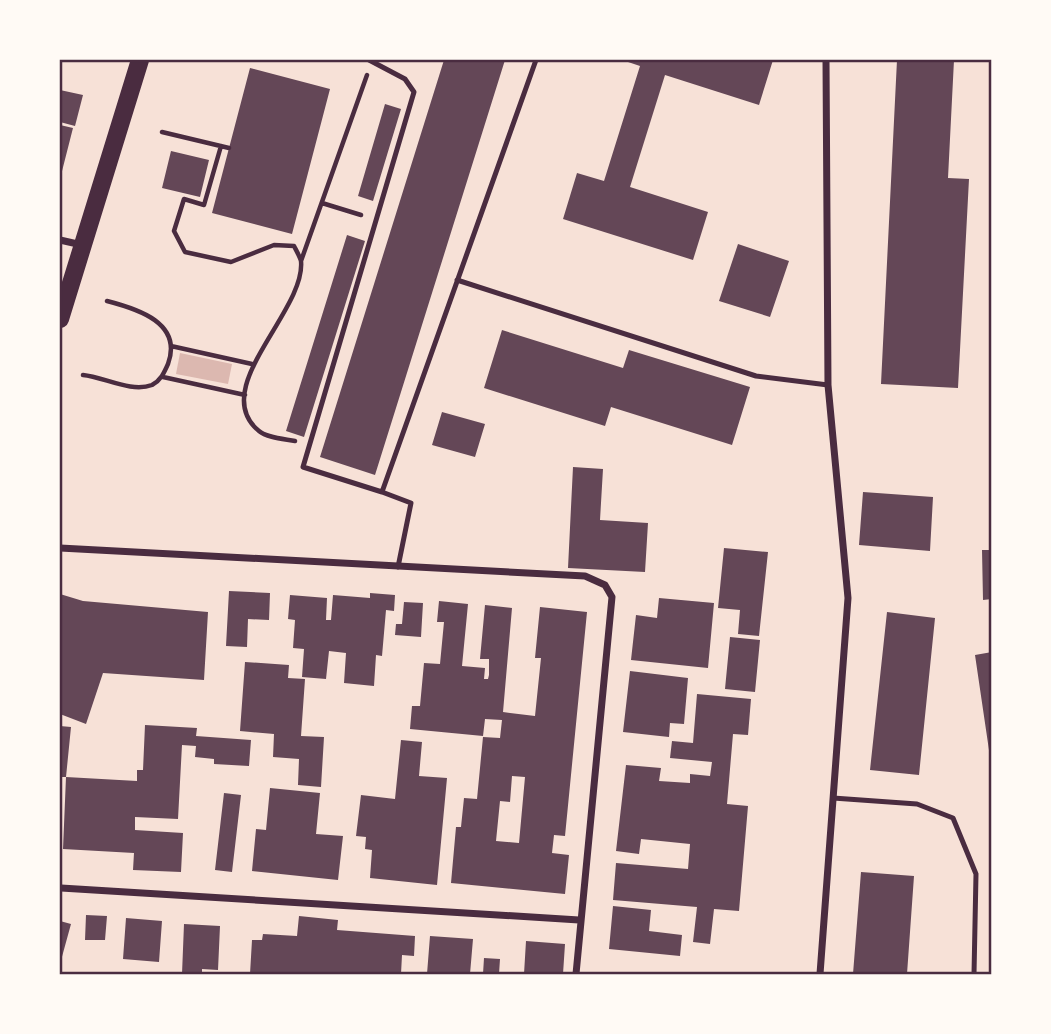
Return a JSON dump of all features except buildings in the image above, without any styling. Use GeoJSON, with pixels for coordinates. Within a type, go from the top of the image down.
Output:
{"type":"FeatureCollection","features":[{"type":"Feature","properties":{"kind":"main road"},"geometry":{"type":"LineString","coordinates":[[60,319],[140,60]]}},
{"type":"Feature","properties":{"kind":"street"},"geometry":{"type":"LineString","coordinates":[[820,975],[848,598],[828,385],[826,60]]}},
{"type":"Feature","properties":{"kind":"street"},"geometry":{"type":"LineString","coordinates":[[60,240],[82,245]]}},
{"type":"Feature","properties":{"kind":"street"},"geometry":{"type":"LineString","coordinates":[[60,548],[585,576],[605,585],[612,597],[579,920],[576,975]]}},
{"type":"Feature","properties":{"kind":"street"},"geometry":{"type":"LineString","coordinates":[[61,888],[579,920]]}},
{"type":"Feature","properties":{"kind":"lane"},"geometry":{"type":"LineString","coordinates":[[370,60],[405,79],[414,92],[303,467],[411,503],[398,567]]}},
{"type":"Feature","properties":{"kind":"lane"},"geometry":{"type":"LineString","coordinates":[[382,492],[536,60]]}},
{"type":"Feature","properties":{"kind":"lane"},"geometry":{"type":"LineString","coordinates":[[457,280],[756,376],[828,385]]}},
{"type":"Feature","properties":{"kind":"lane"},"geometry":{"type":"LineString","coordinates":[[833,798],[917,804],[953,818],[976,874],[974,975]]}},
{"type":"Feature","properties":{"kind":"path"},"geometry":{"type":"LineString","coordinates":[[311,444],[261,433],[247,417],[245,396],[253,364],[286,312],[370,60]]}},
{"type":"Feature","properties":{"kind":"path"},"geometry":{"type":"LineString","coordinates":[[162,132],[229,148]]}},
{"type":"Feature","properties":{"kind":"path"},"geometry":{"type":"LineString","coordinates":[[221,146],[204,205],[184,199],[174,231],[185,252],[231,262],[274,245],[294,246],[301,261]]}},
{"type":"Feature","properties":{"kind":"path"},"geometry":{"type":"LineString","coordinates":[[322,203],[363,216]]}},
{"type":"Feature","properties":{"kind":"path"},"geometry":{"type":"LineString","coordinates":[[83,375],[133,386],[150,385],[163,377],[171,346],[166,329],[156,319],[107,301]]}},
{"type":"Feature","properties":{"kind":"path"},"geometry":{"type":"LineString","coordinates":[[171,346],[253,364]]}},
{"type":"Feature","properties":{"kind":"path"},"geometry":{"type":"LineString","coordinates":[[163,377],[245,396]]}},
{"type":"Feature","properties":{"kind":"shaded area"},"geometry":{"type":"Polygon","coordinates":[[[180,353],[232,364],[228,384],[176,374],[180,353]]]}}]}
